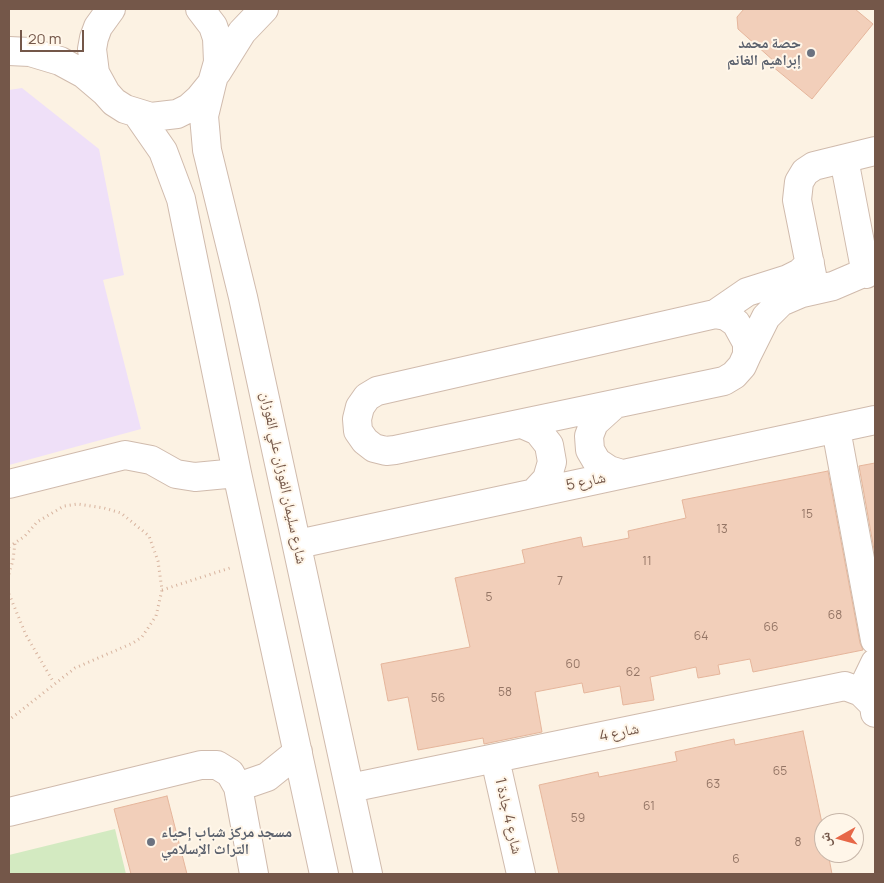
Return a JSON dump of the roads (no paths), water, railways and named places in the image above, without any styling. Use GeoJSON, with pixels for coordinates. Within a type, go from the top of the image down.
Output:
{"type":"FeatureCollection","features":[{"type":"Feature","properties":{"kind":"street"},"geometry":{"type":"LineString","coordinates":[[106,93],[95,73],[92,49],[98,27],[111,9]]}},
{"type":"Feature","properties":{"kind":"street"},"geometry":{"type":"LineString","coordinates":[[200,9],[213,26],[217,38],[218,62],[214,78]]}},
{"type":"Feature","properties":{"kind":"street"},"geometry":{"type":"LineString","coordinates":[[9,51],[30,52],[60,61],[84,74],[125,110],[138,115],[151,117],[177,114],[199,100],[242,32],[264,9]]}},
{"type":"Feature","properties":{"kind":"street","name":"شارع سليمان الفوزان علي الفوزان"},"geometry":{"type":"LineString","coordinates":[[214,78],[204,116],[205,139],[243,297],[298,544],[368,874]]}},
{"type":"Feature","properties":{"kind":"street"},"geometry":{"type":"LineString","coordinates":[[138,115],[163,151],[177,182],[237,473],[324,874]]}},
{"type":"Feature","properties":{"kind":"street"},"geometry":{"type":"LineString","coordinates":[[816,290],[796,200],[799,182],[805,172],[814,166],[875,151]]}},
{"type":"Feature","properties":{"kind":"street"},"geometry":{"type":"LineString","coordinates":[[810,263],[800,273],[788,279],[747,292],[715,314],[389,388],[367,397],[360,407],[357,419],[358,430],[365,441],[374,448],[386,451],[522,424],[724,380],[738,370],[760,327],[774,307],[792,296],[816,290],[870,271],[844,159]]}},
{"type":"Feature","properties":{"kind":"street"},"geometry":{"type":"LineString","coordinates":[[202,304],[222,297],[243,297]]}},
{"type":"Feature","properties":{"kind":"street"},"geometry":{"type":"LineString","coordinates":[[715,314],[726,316],[736,322],[747,343],[747,355]]}},
{"type":"Feature","properties":{"kind":"street"},"geometry":{"type":"LineString","coordinates":[[615,404],[594,423],[589,436],[590,450],[597,462],[609,470],[622,474]]}},
{"type":"Feature","properties":{"kind":"street","name":"شارع 5"},"geometry":{"type":"LineString","coordinates":[[298,544],[875,420]]}},
{"type":"Feature","properties":{"kind":"street"},"geometry":{"type":"LineString","coordinates":[[522,424],[538,431],[549,445],[552,462],[547,479],[534,492]]}},
{"type":"Feature","properties":{"kind":"street"},"geometry":{"type":"LineString","coordinates":[[836,428],[875,640]]}},
{"type":"Feature","properties":{"kind":"street"},"geometry":{"type":"LineString","coordinates":[[9,484],[126,455],[151,460],[176,474],[195,477],[237,473]]}},
{"type":"Feature","properties":{"kind":"street"},"geometry":{"type":"LineString","coordinates":[[868,703],[875,663]]}},
{"type":"Feature","properties":{"kind":"street","name":"شارع 4"},"geometry":{"type":"LineString","coordinates":[[350,788],[845,686],[868,703]]}},
{"type":"Feature","properties":{"kind":"street"},"geometry":{"type":"LineString","coordinates":[[238,787],[267,777],[289,762],[298,752]]}},
{"type":"Feature","properties":{"kind":"street","name":"شارع 4 جادة 1"},"geometry":{"type":"LineString","coordinates":[[495,759],[521,874]]}},
{"type":"Feature","properties":{"kind":"street"},"geometry":{"type":"LineString","coordinates":[[9,812],[209,764],[217,764],[230,773],[238,787],[254,874]]}},
{"type":"Feature","properties":{"kind":"place","name":"حصة محمد إبراهيم الغانم"},"geometry":{"type":"Point","coordinates":[811,53]}},
{"type":"Feature","properties":{"kind":"place","name":"مسجد مركز شباب إحياء التراث الإسلامي"},"geometry":{"type":"Point","coordinates":[151,842]}}]}
